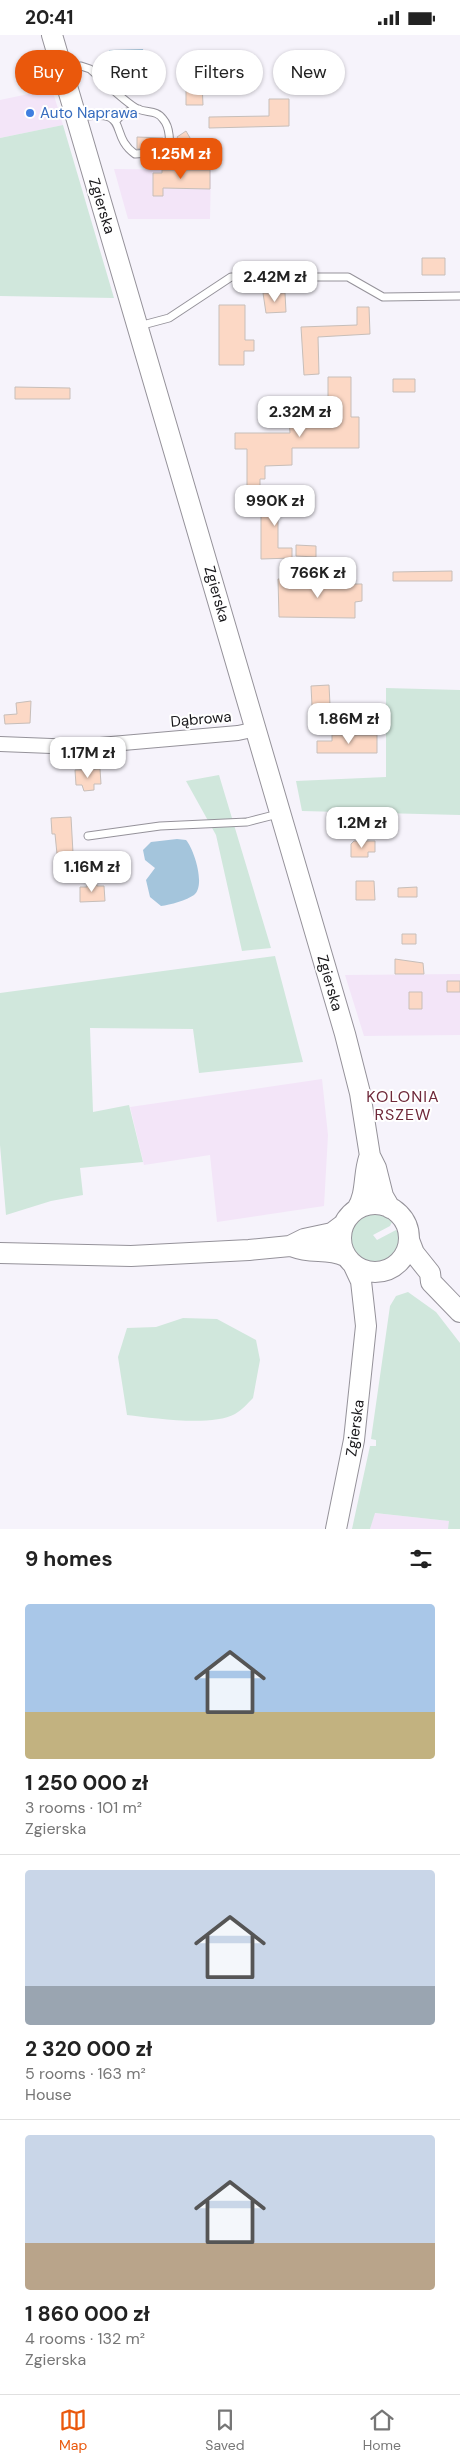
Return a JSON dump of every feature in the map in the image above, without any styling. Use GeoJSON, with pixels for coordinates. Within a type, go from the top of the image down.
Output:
{"type":"FeatureCollection","features":[{"type":"Feature","properties":{"kind":"main road","name":"Zgierska"},"geometry":{"type":"LineString","coordinates":[[52,35],[57,50]]}},
{"type":"Feature","properties":{"kind":"main road","name":"Zgierska"},"geometry":{"type":"LineString","coordinates":[[70,95],[354,1069],[370,1157],[376,1168],[383,1196],[390,1207]]}},
{"type":"Feature","properties":{"kind":"main road","name":"Zgierska"},"geometry":{"type":"LineString","coordinates":[[357,1209],[365,1193],[366,1168],[370,1157]]}},
{"type":"Feature","properties":{"kind":"main road"},"geometry":{"type":"LineString","coordinates":[[290,1246],[304,1239],[332,1233],[344,1224],[357,1209],[377,1204],[390,1207],[404,1221],[414,1253],[430,1273],[431,1282],[460,1312]]}},
{"type":"Feature","properties":{"kind":"main road"},"geometry":{"type":"LineString","coordinates":[[344,1224],[341,1243],[350,1261]]}},
{"type":"Feature","properties":{"kind":"main road"},"geometry":{"type":"LineString","coordinates":[[389,1269],[402,1259],[409,1240]]}},
{"type":"Feature","properties":{"kind":"main road"},"geometry":{"type":"LineString","coordinates":[[0,1253],[131,1256],[290,1246],[306,1250],[336,1251],[373,1273],[389,1269],[403,1269],[422,1281],[431,1282]]}},
{"type":"Feature","properties":{"kind":"main road","name":"Zgierska"},"geometry":{"type":"LineString","coordinates":[[336,1529],[354,1440],[366,1326],[361,1281],[350,1261]]}},
{"type":"Feature","properties":{"kind":"main road","name":"Zgierska"},"geometry":{"type":"LineString","coordinates":[[366,1326],[374,1308],[378,1286],[389,1269]]}},
{"type":"Feature","properties":{"kind":"street","name":"Dąbrowa"},"geometry":{"type":"LineString","coordinates":[[0,744],[78,747],[238,733],[256,729]]}},
{"type":"Feature","properties":{"kind":"lane"},"geometry":{"type":"LineString","coordinates":[[82,67],[90,69],[138,109]]}},
{"type":"Feature","properties":{"kind":"lane"},"geometry":{"type":"LineString","coordinates":[[76,118],[106,115],[116,121],[127,147],[135,154],[166,152],[170,146],[169,132],[164,119],[152,111],[138,109],[123,113],[116,121]]}},
{"type":"Feature","properties":{"kind":"lane"},"geometry":{"type":"LineString","coordinates":[[138,326],[169,318],[231,277],[348,277],[383,297],[460,296]]}},
{"type":"Feature","properties":{"kind":"lane"},"geometry":{"type":"LineString","coordinates":[[88,836],[160,826],[247,822],[280,813]]}},
{"type":"Feature","properties":{"kind":"shaded area","name":"Auto Naprawa"},"geometry":{"type":"Polygon","coordinates":[[[24,95],[54,95],[63,125],[0,138],[0,100],[24,95]]]}},
{"type":"Feature","properties":{"kind":"shaded area"},"geometry":{"type":"Polygon","coordinates":[[[114,169],[211,170],[210,219],[128,219],[114,169]]]}},
{"type":"Feature","properties":{"kind":"shaded area"},"geometry":{"type":"Polygon","coordinates":[[[460,974],[460,1035],[364,1036],[345,975],[460,974]]]}},
{"type":"Feature","properties":{"kind":"shaded area"},"geometry":{"type":"Polygon","coordinates":[[[322,1079],[328,1135],[324,1206],[217,1222],[210,1155],[144,1165],[130,1107],[322,1079]]]}},
{"type":"Feature","properties":{"kind":"shaded area"},"geometry":{"type":"Polygon","coordinates":[[[374,1513],[450,1521],[448,1529],[370,1529],[374,1513]]]}},
{"type":"Feature","properties":{"kind":"green space"},"geometry":{"type":"Polygon","coordinates":[[[63,125],[114,298],[0,296],[0,138],[63,125]]]}},
{"type":"Feature","properties":{"kind":"green space"},"geometry":{"type":"Polygon","coordinates":[[[386,688],[460,690],[460,815],[302,811],[296,781],[386,777],[386,688]]]}},
{"type":"Feature","properties":{"kind":"green space"},"geometry":{"type":"Polygon","coordinates":[[[219,775],[271,948],[242,951],[216,835],[186,781],[219,775]]]}},
{"type":"Feature","properties":{"kind":"green space"},"geometry":{"type":"Polygon","coordinates":[[[275,956],[303,1062],[199,1073],[193,1029],[90,1028],[93,1112],[129,1105],[143,1162],[80,1168],[83,1195],[51,1201],[6,1215],[0,1145],[0,993],[275,956]]]}},
{"type":"Feature","properties":{"kind":"green space"},"geometry":{"type":"Polygon","coordinates":[[[373,1212],[389,1216],[392,1222],[390,1226],[373,1235],[377,1240],[396,1230],[401,1236],[399,1247],[394,1257],[388,1262],[375,1266],[364,1263],[355,1256],[350,1247],[348,1236],[351,1225],[359,1217],[373,1212]]]}},
{"type":"Feature","properties":{"kind":"green space"},"geometry":{"type":"Polygon","coordinates":[[[408,1292],[436,1312],[460,1343],[460,1529],[448,1529],[449,1521],[375,1513],[370,1529],[352,1529],[370,1446],[376,1446],[376,1440],[371,1439],[390,1306],[396,1296],[408,1292]]]}},
{"type":"Feature","properties":{"kind":"green space"},"geometry":{"type":"Polygon","coordinates":[[[183,1318],[217,1319],[256,1340],[260,1360],[253,1398],[235,1414],[212,1420],[182,1421],[127,1415],[118,1357],[127,1328],[156,1327],[183,1318]]]}},
{"type":"Feature","properties":{"kind":"water"},"geometry":{"type":"Polygon","coordinates":[[[143,49],[143,50],[109,50],[143,49]]]}},
{"type":"Feature","properties":{"kind":"water"},"geometry":{"type":"Polygon","coordinates":[[[177,839],[186,840],[192,851],[198,867],[199,884],[194,895],[187,899],[161,906],[150,897],[146,880],[155,868],[145,860],[143,850],[151,842],[177,839]]]}},
{"type":"Feature","properties":{"kind":"building"},"geometry":{"type":"Polygon","coordinates":[[[186,95],[203,95],[203,105],[186,105],[186,95]]]}},
{"type":"Feature","properties":{"kind":"building"},"geometry":{"type":"Polygon","coordinates":[[[269,99],[289,99],[289,126],[209,128],[209,117],[269,116],[269,99]]]}},
{"type":"Feature","properties":{"kind":"building"},"geometry":{"type":"Polygon","coordinates":[[[186,131],[193,143],[193,165],[186,152],[183,152],[183,147],[177,137],[186,131]]]}},
{"type":"Feature","properties":{"kind":"building"},"geometry":{"type":"Polygon","coordinates":[[[137,137],[163,138],[163,147],[137,149],[137,137]]]}},
{"type":"Feature","properties":{"kind":"building"},"geometry":{"type":"Polygon","coordinates":[[[162,170],[210,170],[210,189],[163,188],[163,196],[153,196],[153,173],[162,173],[162,170]]]}},
{"type":"Feature","properties":{"kind":"building"},"geometry":{"type":"Polygon","coordinates":[[[422,258],[445,258],[445,275],[422,275],[422,258]]]}},
{"type":"Feature","properties":{"kind":"building"},"geometry":{"type":"Polygon","coordinates":[[[263,293],[285,293],[286,312],[266,313],[263,293]]]}},
{"type":"Feature","properties":{"kind":"building"},"geometry":{"type":"Polygon","coordinates":[[[219,305],[245,305],[245,340],[254,340],[254,351],[244,351],[244,365],[219,365],[219,305]]]}},
{"type":"Feature","properties":{"kind":"building"},"geometry":{"type":"Polygon","coordinates":[[[357,307],[369,307],[370,334],[318,337],[319,374],[304,375],[301,327],[357,325],[357,307]]]}},
{"type":"Feature","properties":{"kind":"building"},"geometry":{"type":"Polygon","coordinates":[[[328,377],[351,377],[351,417],[359,417],[359,448],[292,448],[292,465],[265,466],[265,479],[260,479],[260,506],[244,506],[244,488],[247,488],[247,449],[235,449],[235,433],[290,433],[289,418],[328,418],[328,377]]]}},
{"type":"Feature","properties":{"kind":"building"},"geometry":{"type":"Polygon","coordinates":[[[393,379],[415,379],[415,392],[393,392],[393,379]]]}},
{"type":"Feature","properties":{"kind":"building"},"geometry":{"type":"Polygon","coordinates":[[[15,387],[70,388],[70,399],[15,399],[15,387]]]}},
{"type":"Feature","properties":{"kind":"building"},"geometry":{"type":"Polygon","coordinates":[[[261,500],[305,500],[305,510],[278,511],[278,548],[292,548],[292,558],[261,559],[261,500]]]}},
{"type":"Feature","properties":{"kind":"building"},"geometry":{"type":"Polygon","coordinates":[[[296,545],[316,546],[316,557],[296,556],[296,545]]]}},
{"type":"Feature","properties":{"kind":"building"},"geometry":{"type":"Polygon","coordinates":[[[452,571],[452,581],[393,581],[393,572],[452,571]]]}},
{"type":"Feature","properties":{"kind":"building"},"geometry":{"type":"Polygon","coordinates":[[[330,578],[330,584],[362,584],[362,601],[355,602],[355,618],[279,617],[278,579],[330,578]]]}},
{"type":"Feature","properties":{"kind":"building"},"geometry":{"type":"Polygon","coordinates":[[[329,685],[330,705],[312,706],[311,686],[329,685]]]}},
{"type":"Feature","properties":{"kind":"building"},"geometry":{"type":"Polygon","coordinates":[[[31,701],[30,723],[5,724],[4,715],[17,714],[16,703],[31,701]]]}},
{"type":"Feature","properties":{"kind":"building"},"geometry":{"type":"Polygon","coordinates":[[[332,735],[377,735],[377,753],[317,753],[317,741],[332,741],[332,735]]]}},
{"type":"Feature","properties":{"kind":"building"},"geometry":{"type":"Polygon","coordinates":[[[100,769],[101,784],[94,784],[94,790],[84,791],[82,785],[76,785],[75,770],[100,769]]]}},
{"type":"Feature","properties":{"kind":"building"},"geometry":{"type":"Polygon","coordinates":[[[71,817],[73,853],[57,854],[55,834],[52,834],[51,818],[71,817]]]}},
{"type":"Feature","properties":{"kind":"building"},"geometry":{"type":"Polygon","coordinates":[[[354,841],[375,841],[375,852],[368,852],[368,857],[351,857],[351,844],[354,841]]]}},
{"type":"Feature","properties":{"kind":"building"},"geometry":{"type":"Polygon","coordinates":[[[96,880],[97,886],[104,886],[105,901],[80,902],[80,887],[87,887],[87,881],[96,880]]]}},
{"type":"Feature","properties":{"kind":"building"},"geometry":{"type":"Polygon","coordinates":[[[356,881],[374,881],[375,900],[356,900],[356,881]]]}},
{"type":"Feature","properties":{"kind":"building"},"geometry":{"type":"Polygon","coordinates":[[[417,887],[417,897],[398,897],[398,888],[417,887]]]}},
{"type":"Feature","properties":{"kind":"building"},"geometry":{"type":"Polygon","coordinates":[[[402,934],[416,934],[416,944],[402,944],[402,934]]]}},
{"type":"Feature","properties":{"kind":"building"},"geometry":{"type":"Polygon","coordinates":[[[395,959],[423,963],[424,974],[395,974],[395,959]]]}},
{"type":"Feature","properties":{"kind":"building"},"geometry":{"type":"Polygon","coordinates":[[[447,981],[460,981],[460,992],[447,992],[447,981]]]}},
{"type":"Feature","properties":{"kind":"building"},"geometry":{"type":"Polygon","coordinates":[[[409,992],[422,992],[422,1009],[409,1009],[409,992]]]}},
{"type":"Feature","properties":{"kind":"place","name":"Auto Naprawa"},"geometry":{"type":"Point","coordinates":[30,113]}},
{"type":"Feature","properties":{"kind":"district","name":"KOLONIA RSZEW"},"geometry":{"type":"Point","coordinates":[403,1105]}}]}
